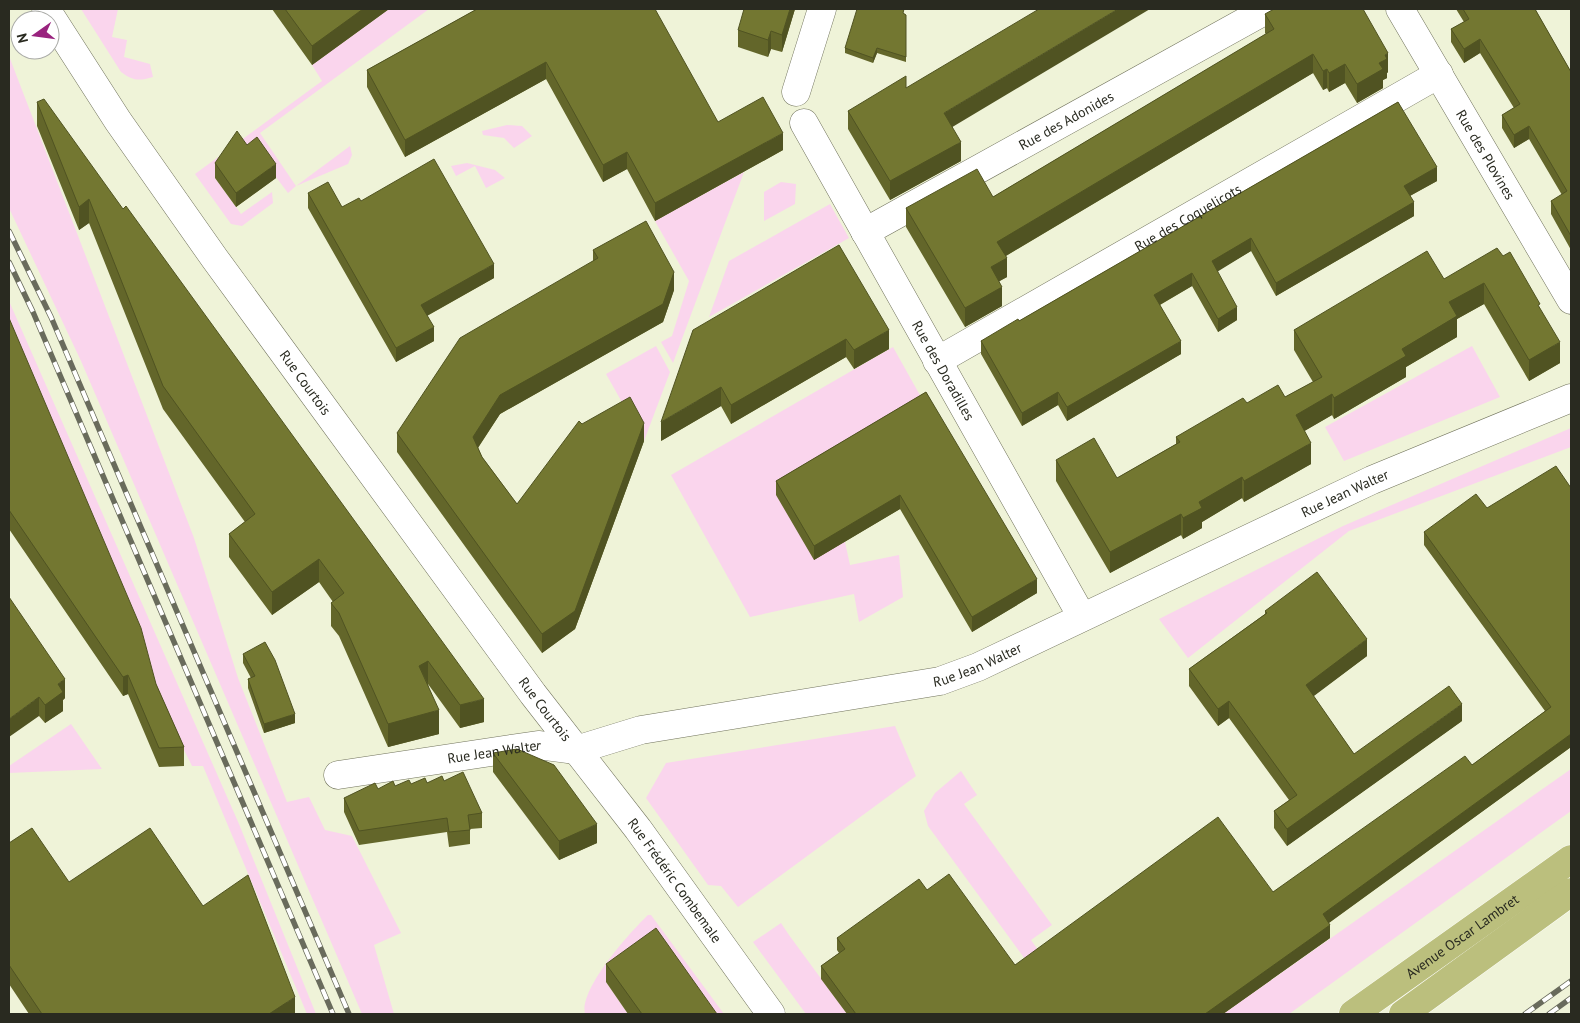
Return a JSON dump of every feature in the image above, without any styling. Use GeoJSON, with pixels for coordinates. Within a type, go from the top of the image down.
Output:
{"type":"FeatureCollection","features":[{"type":"Feature","properties":{"kind":"main road","name":"Avenue Oscar Lambret"},"geometry":{"type":"LineString","coordinates":[[1353,1014],[1571,859]]}},
{"type":"Feature","properties":{"kind":"main road","name":"Avenue Oscar Lambret"},"geometry":{"type":"LineString","coordinates":[[1403,1014],[1571,892]]}},
{"type":"Feature","properties":{"kind":"street","name":"Rue Courtois"},"geometry":{"type":"LineString","coordinates":[[46,9],[118,121],[215,259],[576,750]]}},
{"type":"Feature","properties":{"kind":"street"},"geometry":{"type":"LineString","coordinates":[[796,92],[822,9]]}},
{"type":"Feature","properties":{"kind":"street","name":"Rue des Adonides"},"geometry":{"type":"LineString","coordinates":[[865,232],[1268,9]]}},
{"type":"Feature","properties":{"kind":"street","name":"Rue des Plovines"},"geometry":{"type":"LineString","coordinates":[[1400,9],[1571,300]]}},
{"type":"Feature","properties":{"kind":"street","name":"Rue des Coquelicots"},"geometry":{"type":"LineString","coordinates":[[937,361],[1439,74]]}},
{"type":"Feature","properties":{"kind":"street","name":"Rue des Doradilles"},"geometry":{"type":"LineString","coordinates":[[804,123],[1082,618]]}},
{"type":"Feature","properties":{"kind":"street","name":"Rue Jean Walter"},"geometry":{"type":"LineString","coordinates":[[338,775],[538,744],[576,750],[641,730],[940,681],[978,667],[1372,480],[1571,398]]}},
{"type":"Feature","properties":{"kind":"street","name":"Rue Frédéric Combemale"},"geometry":{"type":"LineString","coordinates":[[576,750],[638,830],[771,1014]]}},
{"type":"Feature","properties":{"kind":"shaded area"},"geometry":{"type":"Polygon","coordinates":[[[81,9],[118,9],[112,37],[127,40],[124,57],[150,64],[153,77],[136,79],[121,72],[81,9]]]}},
{"type":"Feature","properties":{"kind":"shaded area"},"geometry":{"type":"Polygon","coordinates":[[[389,9],[429,9],[260,133],[296,186],[288,193],[257,152],[215,178],[241,214],[272,192],[273,203],[242,226],[231,224],[195,174],[322,81],[312,65],[389,9]]]}},
{"type":"Feature","properties":{"kind":"shaded area"},"geometry":{"type":"Polygon","coordinates":[[[9,56],[194,538],[238,678],[287,802],[309,797],[325,830],[352,836],[401,933],[374,945],[394,1014],[362,1014],[81,361],[9,208],[9,56]]]}},
{"type":"Feature","properties":{"kind":"shaded area"},"geometry":{"type":"Polygon","coordinates":[[[507,125],[522,126],[532,136],[514,148],[504,138],[483,135],[482,131],[507,125]]]}},
{"type":"Feature","properties":{"kind":"shaded area"},"geometry":{"type":"Polygon","coordinates":[[[350,146],[352,155],[348,164],[296,186],[350,146]]]}},
{"type":"Feature","properties":{"kind":"shaded area"},"geometry":{"type":"Polygon","coordinates":[[[467,163],[495,170],[505,178],[486,188],[475,166],[456,176],[451,166],[467,163]]]}},
{"type":"Feature","properties":{"kind":"shaded area"},"geometry":{"type":"Polygon","coordinates":[[[744,172],[673,363],[661,342],[672,336],[689,281],[655,221],[744,172]]]}},
{"type":"Feature","properties":{"kind":"shaded area"},"geometry":{"type":"Polygon","coordinates":[[[781,182],[796,184],[795,204],[764,221],[764,192],[781,182]]]}},
{"type":"Feature","properties":{"kind":"shaded area"},"geometry":{"type":"Polygon","coordinates":[[[830,204],[849,238],[709,317],[729,261],[830,204]]]}},
{"type":"Feature","properties":{"kind":"shaded area"},"geometry":{"type":"Polygon","coordinates":[[[9,301],[239,824],[316,1014],[307,1014],[203,766],[192,766],[159,700],[9,328],[9,301]]]}},
{"type":"Feature","properties":{"kind":"shaded area"},"geometry":{"type":"Polygon","coordinates":[[[656,346],[670,372],[644,441],[606,374],[656,346]]]}},
{"type":"Feature","properties":{"kind":"shaded area"},"geometry":{"type":"Polygon","coordinates":[[[1472,346],[1500,397],[1344,461],[1325,427],[1472,346]]]}},
{"type":"Feature","properties":{"kind":"shaded area"},"geometry":{"type":"Polygon","coordinates":[[[893,347],[926,406],[845,542],[850,565],[899,555],[903,597],[859,622],[854,594],[750,617],[671,475],[893,347]]]}},
{"type":"Feature","properties":{"kind":"shaded area"},"geometry":{"type":"Polygon","coordinates":[[[1571,428],[1571,447],[1349,531],[1188,658],[1159,619],[1343,526],[1571,428]]]}},
{"type":"Feature","properties":{"kind":"shaded area"},"geometry":{"type":"Polygon","coordinates":[[[71,724],[102,769],[9,773],[9,766],[71,724]]]}},
{"type":"Feature","properties":{"kind":"shaded area"},"geometry":{"type":"Polygon","coordinates":[[[895,726],[916,776],[738,907],[721,886],[708,885],[646,798],[666,763],[895,726]]]}},
{"type":"Feature","properties":{"kind":"shaded area"},"geometry":{"type":"Polygon","coordinates":[[[1571,769],[1571,811],[1289,1014],[1223,1014],[1571,769]]]}},
{"type":"Feature","properties":{"kind":"shaded area"},"geometry":{"type":"Polygon","coordinates":[[[961,771],[977,795],[964,804],[1052,925],[1031,940],[1043,957],[1030,966],[928,826],[924,811],[935,793],[961,771]]]}},
{"type":"Feature","properties":{"kind":"shaded area"},"geometry":{"type":"Polygon","coordinates":[[[648,915],[651,915],[724,1014],[704,1014],[606,982],[628,1014],[585,1014],[585,1003],[598,976],[619,947],[648,915]]]}},
{"type":"Feature","properties":{"kind":"shaded area"},"geometry":{"type":"Polygon","coordinates":[[[781,923],[847,1014],[806,1014],[753,942],[781,923]]]}},
{"type":"Feature","properties":{"kind":"building"},"geometry":{"type":"Polygon","coordinates":[[[285,9],[363,9],[312,46],[285,9]]]}},
{"type":"Feature","properties":{"kind":"building"},"geometry":{"type":"Polygon","coordinates":[[[477,9],[655,9],[718,122],[763,97],[783,133],[655,203],[627,152],[603,165],[546,62],[405,140],[367,70],[477,9]]]}},
{"type":"Feature","properties":{"kind":"building"},"geometry":{"type":"Polygon","coordinates":[[[744,9],[790,9],[782,35],[771,31],[768,40],[738,30],[744,9]]]}},
{"type":"Feature","properties":{"kind":"building"},"geometry":{"type":"Polygon","coordinates":[[[857,9],[904,9],[903,13],[906,15],[906,57],[877,48],[873,58],[845,48],[857,9]]]}},
{"type":"Feature","properties":{"kind":"building"},"geometry":{"type":"Polygon","coordinates":[[[1039,9],[1118,9],[944,113],[961,142],[890,181],[848,111],[906,76],[906,88],[1039,9]]]}},
{"type":"Feature","properties":{"kind":"building"},"geometry":{"type":"Polygon","coordinates":[[[1274,9],[1363,9],[1388,53],[1385,55],[1387,59],[1379,63],[1383,69],[1357,84],[1345,64],[1329,73],[1327,69],[1323,71],[1313,54],[997,242],[1007,258],[991,267],[1002,287],[965,308],[906,208],[977,169],[993,197],[1274,29],[1265,14],[1274,9]]]}},
{"type":"Feature","properties":{"kind":"building"},"geometry":{"type":"Polygon","coordinates":[[[1463,9],[1535,9],[1571,72],[1571,236],[1551,201],[1567,191],[1529,126],[1514,135],[1502,115],[1520,104],[1480,39],[1464,49],[1451,29],[1469,19],[1463,9]]]}},
{"type":"Feature","properties":{"kind":"building"},"geometry":{"type":"Polygon","coordinates":[[[44,99],[123,209],[126,206],[484,699],[460,705],[428,661],[419,666],[439,710],[388,724],[339,613],[331,603],[344,593],[319,559],[272,592],[229,534],[255,514],[163,386],[89,199],[79,207],[37,102],[44,99]]]}},
{"type":"Feature","properties":{"kind":"building"},"geometry":{"type":"Polygon","coordinates":[[[1398,102],[1437,167],[1404,186],[1414,202],[1276,283],[1251,238],[1212,261],[1237,307],[1218,319],[1192,273],[1154,295],[1181,341],[1067,407],[1058,392],[1022,413],[981,341],[1018,319],[1019,321],[1398,102]]]}},
{"type":"Feature","properties":{"kind":"building"},"geometry":{"type":"Polygon","coordinates":[[[237,131],[247,145],[257,137],[276,164],[236,193],[215,163],[237,131]]]}},
{"type":"Feature","properties":{"kind":"building"},"geometry":{"type":"Polygon","coordinates":[[[434,159],[494,264],[421,305],[434,327],[396,348],[308,193],[328,182],[342,207],[359,198],[361,201],[434,159]]]}},
{"type":"Feature","properties":{"kind":"building"},"geometry":{"type":"Polygon","coordinates":[[[646,221],[674,272],[663,304],[500,395],[473,437],[482,457],[517,504],[579,421],[582,424],[630,397],[644,423],[575,611],[542,634],[397,433],[460,338],[598,258],[593,250],[646,221]]]}},
{"type":"Feature","properties":{"kind":"building"},"geometry":{"type":"Polygon","coordinates":[[[839,245],[889,330],[854,350],[846,339],[731,405],[721,387],[661,422],[693,330],[839,245]]]}},
{"type":"Feature","properties":{"kind":"building"},"geometry":{"type":"Polygon","coordinates":[[[1497,248],[1503,256],[1510,252],[1560,342],[1529,360],[1484,283],[1449,302],[1457,316],[1402,349],[1406,356],[1334,398],[1332,394],[1296,415],[1311,443],[1244,481],[1242,477],[1199,502],[1202,508],[1183,518],[1181,514],[1110,552],[1056,460],[1094,438],[1117,478],[1180,442],[1176,437],[1243,398],[1247,403],[1278,385],[1285,397],[1322,377],[1294,330],[1427,251],[1444,279],[1497,248]]]}},
{"type":"Feature","properties":{"kind":"building"},"geometry":{"type":"Polygon","coordinates":[[[9,318],[141,628],[156,684],[184,747],[159,748],[128,675],[123,677],[9,510],[9,318]]]}},
{"type":"Feature","properties":{"kind":"building"},"geometry":{"type":"Polygon","coordinates":[[[926,392],[1037,579],[972,617],[900,495],[814,546],[776,481],[926,392]]]}},
{"type":"Feature","properties":{"kind":"building"},"geometry":{"type":"Polygon","coordinates":[[[1556,466],[1571,488],[1571,734],[1323,914],[1330,925],[1205,1014],[856,1014],[821,966],[845,949],[837,938],[919,879],[927,890],[949,874],[1015,965],[1218,817],[1273,892],[1465,756],[1472,765],[1551,707],[1424,532],[1476,494],[1487,508],[1556,466]]]}},
{"type":"Feature","properties":{"kind":"building"},"geometry":{"type":"Polygon","coordinates":[[[1317,572],[1367,639],[1306,685],[1354,754],[1449,686],[1462,704],[1287,829],[1274,811],[1297,795],[1229,701],[1218,709],[1189,669],[1267,613],[1265,611],[1317,572]]]}},
{"type":"Feature","properties":{"kind":"building"},"geometry":{"type":"Polygon","coordinates":[[[9,597],[65,679],[58,684],[63,692],[45,705],[39,697],[9,719],[9,597]]]}},
{"type":"Feature","properties":{"kind":"building"},"geometry":{"type":"Polygon","coordinates":[[[265,642],[275,660],[295,714],[264,724],[248,679],[255,676],[243,654],[265,642]]]}},
{"type":"Feature","properties":{"kind":"building"},"geometry":{"type":"Polygon","coordinates":[[[517,749],[554,765],[597,824],[559,841],[493,753],[517,749]]]}},
{"type":"Feature","properties":{"kind":"building"},"geometry":{"type":"Polygon","coordinates":[[[463,772],[482,813],[468,815],[470,830],[449,832],[447,818],[359,831],[344,798],[375,783],[378,789],[393,781],[395,786],[409,780],[411,784],[425,778],[427,783],[442,776],[444,781],[463,772]]]}},
{"type":"Feature","properties":{"kind":"building"},"geometry":{"type":"Polygon","coordinates":[[[32,828],[69,882],[150,828],[203,906],[248,875],[295,997],[269,1014],[42,1014],[9,965],[9,843],[32,828]]]}},
{"type":"Feature","properties":{"kind":"building"},"geometry":{"type":"Polygon","coordinates":[[[656,928],[717,1014],[642,1014],[606,964],[656,928]]]}},
{"type":"Feature","properties":{"kind":"railway"},"geometry":{"type":"LineString","coordinates":[[9,231],[51,317],[349,1014]]}},
{"type":"Feature","properties":{"kind":"railway"},"geometry":{"type":"LineString","coordinates":[[9,262],[33,312],[333,1014]]}},
{"type":"Feature","properties":{"kind":"railway"},"geometry":{"type":"LineString","coordinates":[[1525,1014],[1571,981]]}},
{"type":"Feature","properties":{"kind":"railway"},"geometry":{"type":"LineString","coordinates":[[1549,1014],[1571,998]]}}]}
